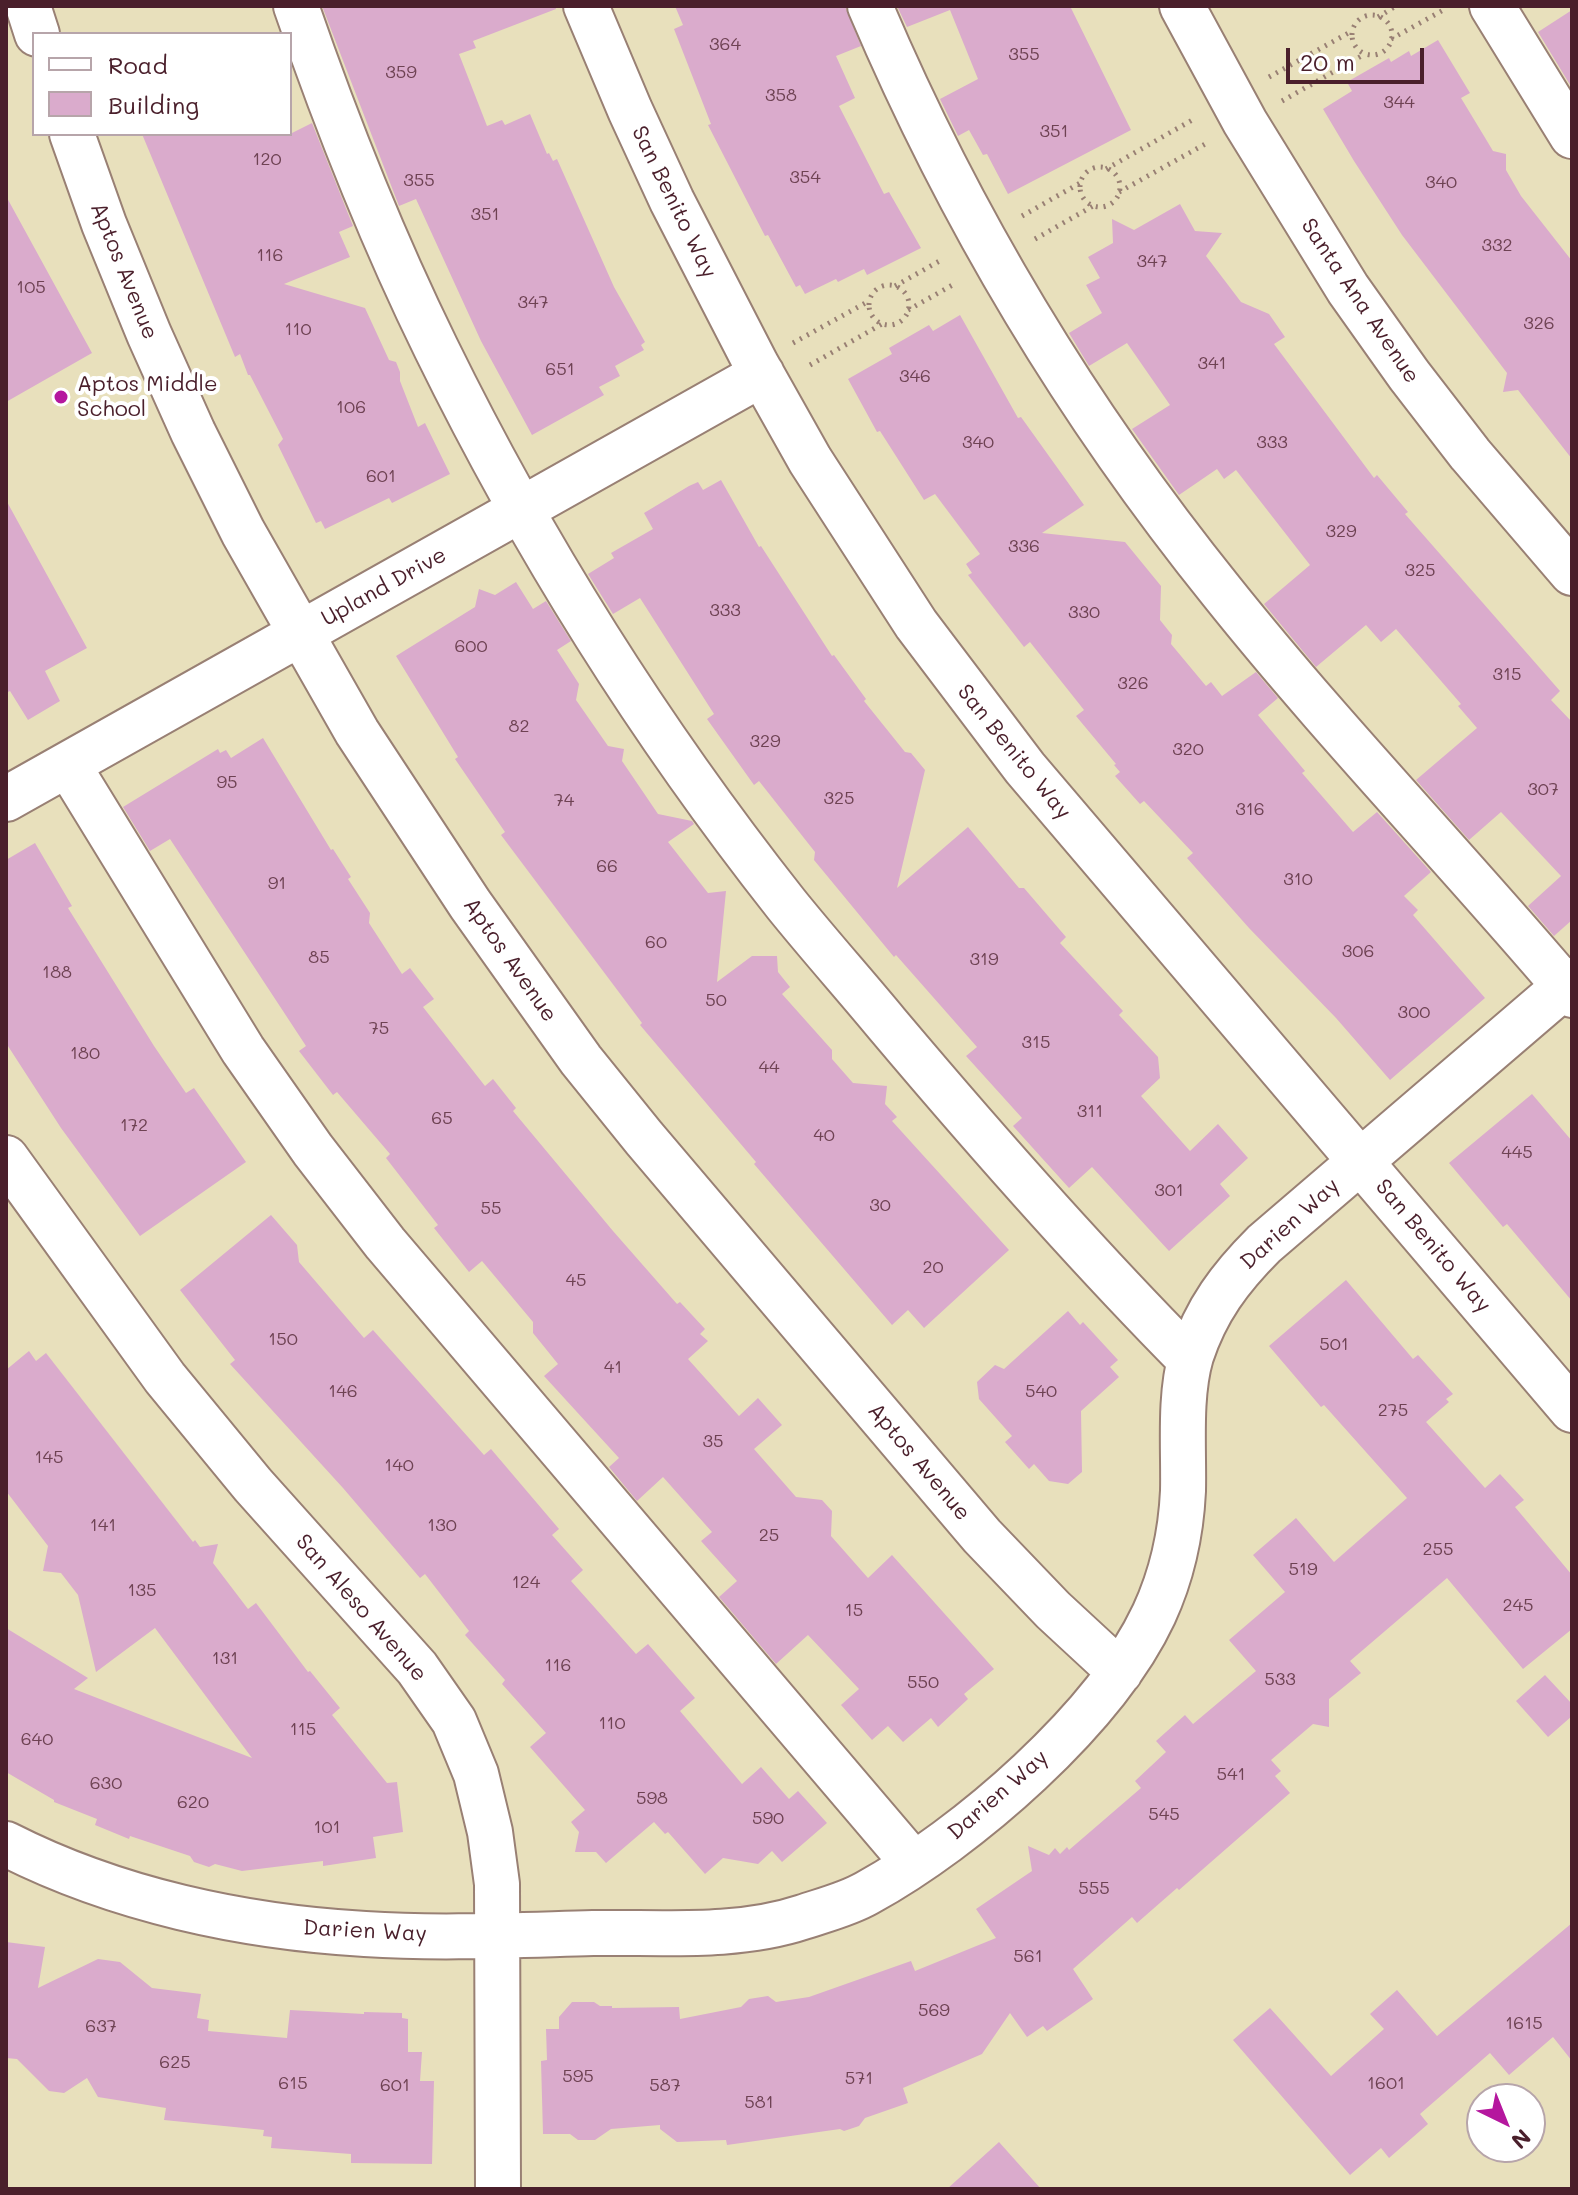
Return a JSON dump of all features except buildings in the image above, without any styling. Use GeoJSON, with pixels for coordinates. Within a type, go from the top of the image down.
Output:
{"type":"FeatureCollection","features":[{"type":"Feature","properties":{"kind":"street"},"geometry":{"type":"LineString","coordinates":[[28,6],[36,32]]}},
{"type":"Feature","properties":{"kind":"street"},"geometry":{"type":"LineString","coordinates":[[296,6],[352,159],[435,347],[522,509],[651,718],[715,811],[788,906],[941,1088],[1120,1289],[1190,1360]]}},
{"type":"Feature","properties":{"kind":"street","name":"San Benito Way"},"geometry":{"type":"LineString","coordinates":[[586,6],[672,201],[762,375],[810,460],[916,624],[1025,768],[1572,1410]]}},
{"type":"Feature","properties":{"kind":"street"},"geometry":{"type":"LineString","coordinates":[[870,6],[936,148],[983,237],[1100,426],[1211,577],[1279,662],[1570,987]]}},
{"type":"Feature","properties":{"kind":"street","name":"Santa Ana Avenue"},"geometry":{"type":"LineString","coordinates":[[1182,6],[1245,122],[1348,289],[1470,454],[1572,573]]}},
{"type":"Feature","properties":{"kind":"street"},"geometry":{"type":"LineString","coordinates":[[1492,6],[1572,136]]}},
{"type":"Feature","properties":{"kind":"street","name":"Aptos Avenue"},"geometry":{"type":"LineString","coordinates":[[73,136],[104,224],[193,432],[243,532],[300,634],[412,819],[526,985],[581,1060],[654,1150],[982,1536],[1053,1610],[1120,1672]]}},
{"type":"Feature","properties":{"kind":"street","name":"Upland Drive"},"geometry":{"type":"LineString","coordinates":[[6,799],[762,375]]}},
{"type":"Feature","properties":{"kind":"street"},"geometry":{"type":"LineString","coordinates":[[68,765],[235,1038],[313,1150],[395,1255],[914,1864]]}},
{"type":"Feature","properties":{"kind":"street","name":"Darien Way"},"geometry":{"type":"LineString","coordinates":[[6,1844],[105,1885],[188,1909],[275,1926],[367,1934],[732,1931],[799,1919],[862,1896],[914,1864],[973,1820],[1026,1774],[1078,1724],[1120,1672],[1154,1615],[1176,1555],[1183,1494],[1183,1420],[1190,1360],[1209,1312],[1233,1275],[1360,1161],[1570,987]]}},
{"type":"Feature","properties":{"kind":"street","name":"San Aleso Avenue"},"geometry":{"type":"LineString","coordinates":[[6,1158],[165,1378],[253,1485],[417,1668],[454,1721],[476,1774],[490,1832],[497,1884],[498,2189]]}},
{"type":"Feature","properties":{"kind":"path"},"geometry":{"type":"LineString","coordinates":[[1378,17],[1396,6]]}},
{"type":"Feature","properties":{"kind":"path"},"geometry":{"type":"LineString","coordinates":[[1391,39],[1451,6]]}},
{"type":"Feature","properties":{"kind":"path"},"geometry":{"type":"LineString","coordinates":[[1369,15],[1389,25],[1391,39],[1388,47],[1373,55],[1365,54],[1351,38],[1356,24],[1369,15]]}},
{"type":"Feature","properties":{"kind":"path"},"geometry":{"type":"LineString","coordinates":[[1106,169],[1117,177],[1119,192],[1109,205],[1093,206],[1082,197],[1080,183],[1090,170],[1106,169]]}},
{"type":"Feature","properties":{"kind":"path"},"geometry":{"type":"LineString","coordinates":[[887,286],[895,286],[906,296],[908,310],[899,323],[882,324],[762,375],[887,286]]}},
{"type":"Feature","properties":{"kind":"path"},"geometry":{"type":"LineString","coordinates":[[869,301],[872,316],[882,324]]}},
{"type":"Feature","properties":{"kind":"place","name":"Aptos Middle School"},"geometry":{"type":"Point","coordinates":[61,397]}}]}
